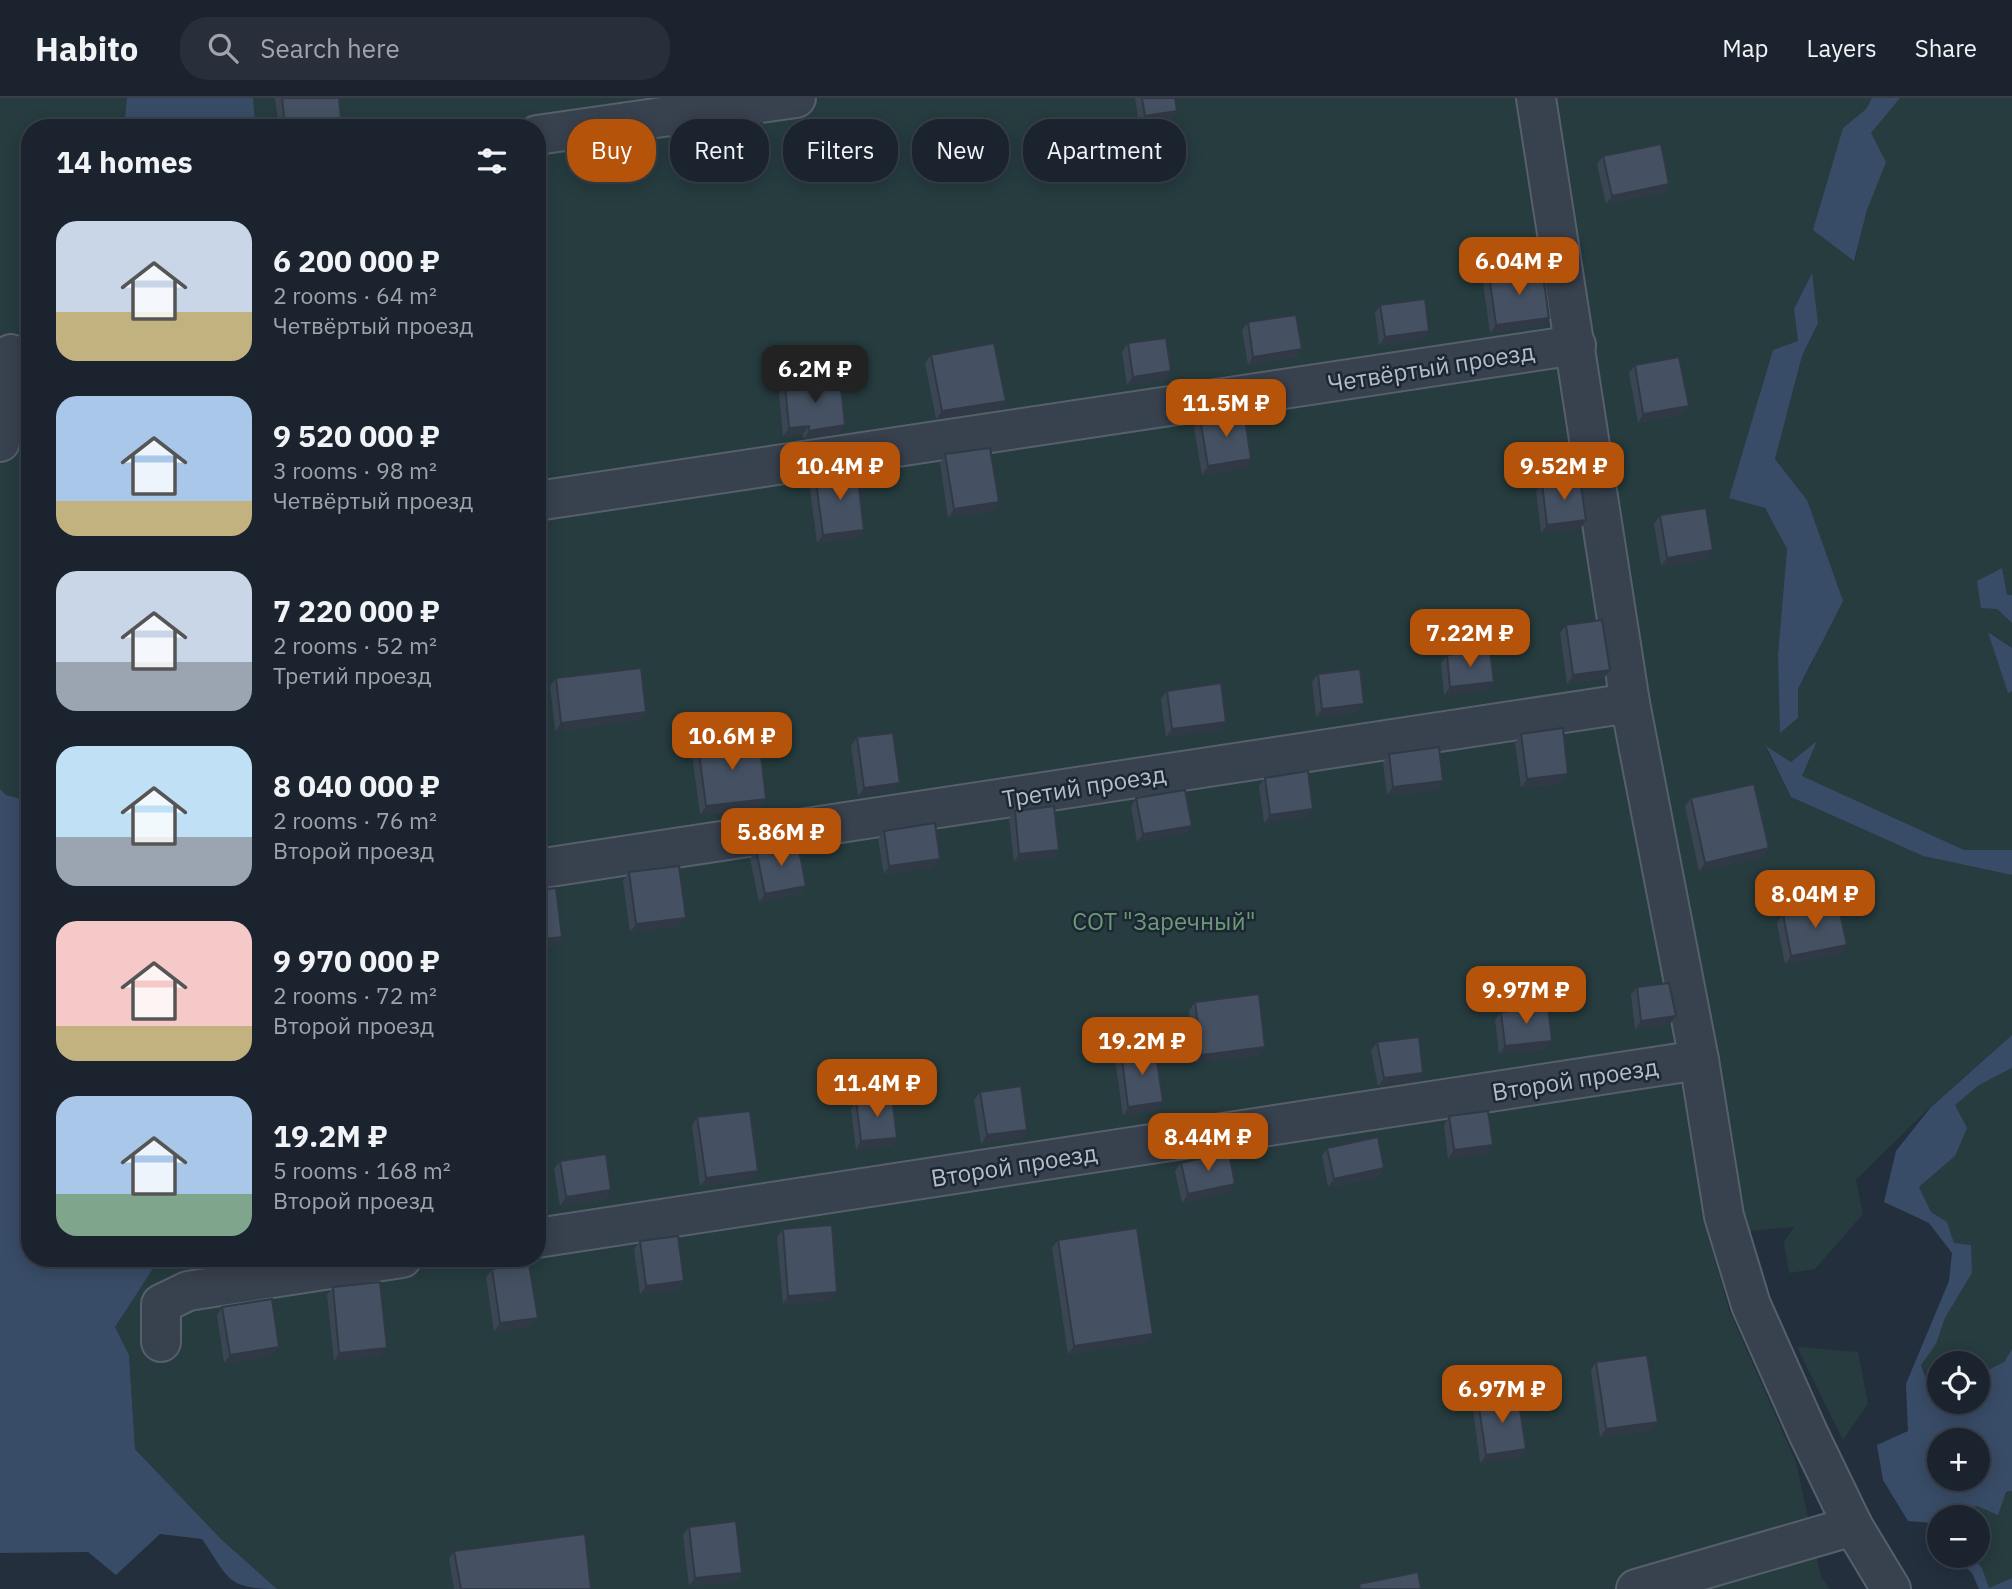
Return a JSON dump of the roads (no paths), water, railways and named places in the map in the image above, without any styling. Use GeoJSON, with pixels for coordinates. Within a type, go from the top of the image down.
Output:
{"type":"FeatureCollection","features":[{"type":"Feature","properties":{"kind":"street"},"geometry":{"type":"LineString","coordinates":[[546,134],[796,98]]}},
{"type":"Feature","properties":{"kind":"street"},"geometry":{"type":"LineString","coordinates":[[1536,98],[1630,703],[1699,1060],[1724,1216],[1751,1305],[1853,1526],[1891,1589]]}},
{"type":"Feature","properties":{"kind":"street","name":"Четвёртый проезд"},"geometry":{"type":"LineString","coordinates":[[546,500],[1576,345]]}},
{"type":"Feature","properties":{"kind":"street"},"geometry":{"type":"LineString","coordinates":[[0,442],[14,355]]}},
{"type":"Feature","properties":{"kind":"street","name":"Третий проезд"},"geometry":{"type":"LineString","coordinates":[[546,868],[1630,703]]}},
{"type":"Feature","properties":{"kind":"street","name":"Второй проезд"},"geometry":{"type":"LineString","coordinates":[[546,1237],[1699,1060]]}},
{"type":"Feature","properties":{"kind":"street"},"geometry":{"type":"LineString","coordinates":[[161,1342],[161,1304],[188,1291],[344,1267]]}},
{"type":"Feature","properties":{"kind":"street"},"geometry":{"type":"LineString","coordinates":[[1636,1589],[1853,1526]]}},
{"type":"Feature","properties":{"kind":"water"},"geometry":{"type":"Polygon","coordinates":[[[127,98],[253,98],[255,119],[125,119],[127,98]]]}},
{"type":"Feature","properties":{"kind":"water"},"geometry":{"type":"Polygon","coordinates":[[[1872,98],[1900,98],[1871,133],[1886,162],[1867,210],[1854,261],[1813,230],[1843,128],[1866,109],[1872,98]]]}},
{"type":"Feature","properties":{"kind":"water"},"geometry":{"type":"Polygon","coordinates":[[[1812,273],[1818,323],[1802,356],[1775,459],[1807,500],[1843,601],[1798,689],[1798,718],[1780,733],[1778,654],[1787,549],[1765,508],[1729,498],[1773,350],[1798,341],[1794,309],[1812,273]]]}},
{"type":"Feature","properties":{"kind":"water"},"geometry":{"type":"Polygon","coordinates":[[[2002,568],[2007,595],[2012,595],[2012,623],[1997,609],[1981,608],[1977,581],[2002,568]]]}},
{"type":"Feature","properties":{"kind":"water"},"geometry":{"type":"Polygon","coordinates":[[[1988,632],[2012,648],[2012,691],[2008,693],[1988,632]]]}},
{"type":"Feature","properties":{"kind":"water"},"geometry":{"type":"Polygon","coordinates":[[[1817,741],[1802,776],[1964,850],[2012,850],[2012,875],[1923,856],[1791,797],[1766,746],[1791,762],[1817,741]]]}},
{"type":"Feature","properties":{"kind":"water"},"geometry":{"type":"Polygon","coordinates":[[[0,789],[6,795],[21,799],[21,1267],[154,1267],[115,1327],[129,1355],[135,1449],[222,1540],[277,1589],[248,1587],[230,1579],[202,1539],[160,1534],[116,1575],[88,1552],[0,1553],[0,789]]]}},
{"type":"Feature","properties":{"kind":"water"},"geometry":{"type":"Polygon","coordinates":[[[2012,1035],[2012,1068],[1979,1085],[1955,1105],[1967,1128],[1955,1156],[1919,1187],[1931,1212],[1947,1222],[1954,1243],[1971,1245],[1972,1273],[1945,1318],[1936,1344],[1931,1351],[1927,1351],[1927,1357],[1921,1365],[1927,1382],[1927,1414],[1990,1414],[1990,1369],[2004,1362],[2012,1349],[2012,1491],[2006,1492],[1998,1515],[1990,1512],[1990,1505],[1927,1505],[1927,1523],[1908,1521],[1883,1480],[1877,1445],[1908,1431],[1906,1384],[1949,1281],[1952,1253],[1929,1223],[1884,1202],[1896,1151],[1931,1107],[2012,1035]]]}},
{"type":"Feature","properties":{"kind":"water"},"geometry":{"type":"Polygon","coordinates":[[[1967,1568],[1982,1568],[1989,1588],[2012,1578],[2012,1589],[1979,1589],[1967,1568]]]}},
{"type":"Feature","properties":{"kind":"park label","name":"СОТ \"Заречный\""},"geometry":{"type":"Point","coordinates":[1164,921]}}]}
